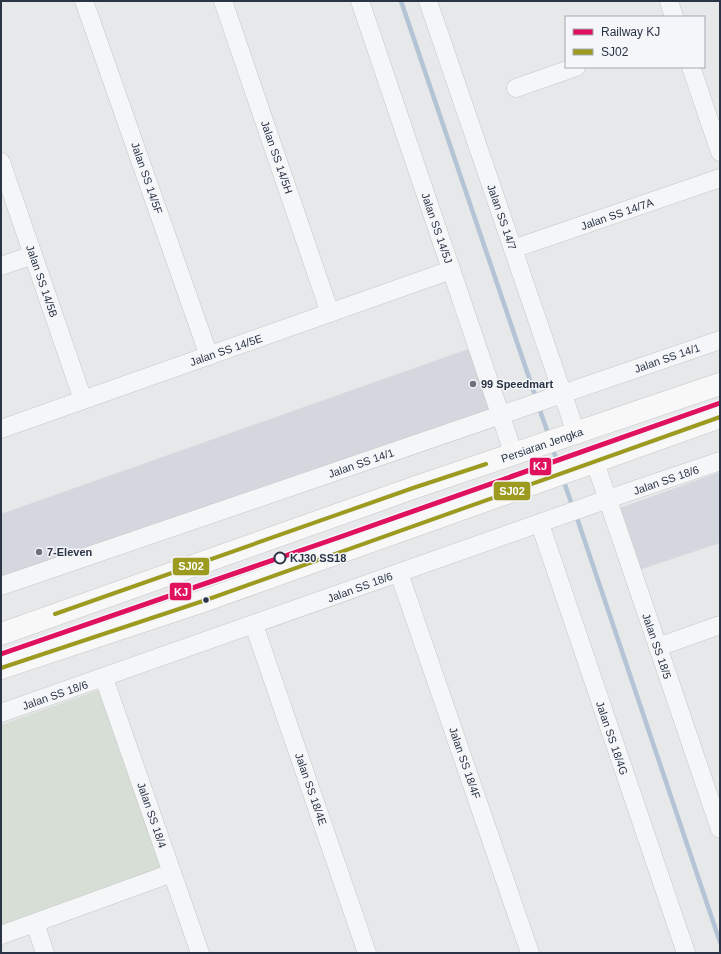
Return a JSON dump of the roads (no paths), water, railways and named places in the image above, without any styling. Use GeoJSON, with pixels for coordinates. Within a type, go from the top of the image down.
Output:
{"type":"FeatureCollection","features":[{"type":"Feature","properties":{"kind":"main road","name":"Persiaran Jengka"},"geometry":{"type":"LineString","coordinates":[[1,634],[384,498],[720,384]]}},
{"type":"Feature","properties":{"kind":"main road"},"geometry":{"type":"LineString","coordinates":[[1,668],[206,600],[720,417]]}},
{"type":"Feature","properties":{"kind":"street","name":"Jalan SS 14/5F"},"geometry":{"type":"LineString","coordinates":[[84,1],[209,356]]}},
{"type":"Feature","properties":{"kind":"street","name":"Jalan SS 14/5H"},"geometry":{"type":"LineString","coordinates":[[223,1],[330,313]]}},
{"type":"Feature","properties":{"kind":"street","name":"Jalan SS 14/5J"},"geometry":{"type":"LineString","coordinates":[[360,1],[514,455]]}},
{"type":"Feature","properties":{"kind":"street","name":"Jalan SS 14/7"},"geometry":{"type":"LineString","coordinates":[[428,1],[563,394],[559,439]]}},
{"type":"Feature","properties":{"kind":"street"},"geometry":{"type":"LineString","coordinates":[[669,1],[674,16]]}},
{"type":"Feature","properties":{"kind":"street"},"geometry":{"type":"LineString","coordinates":[[516,88],[573,68]]}},
{"type":"Feature","properties":{"kind":"street"},"geometry":{"type":"LineString","coordinates":[[691,68],[720,152]]}},
{"type":"Feature","properties":{"kind":"street","name":"Jalan SS 14/5B"},"geometry":{"type":"LineString","coordinates":[[1,162],[83,400]]}},
{"type":"Feature","properties":{"kind":"street","name":"Jalan SS 14/7A"},"geometry":{"type":"LineString","coordinates":[[513,249],[720,178]]}},
{"type":"Feature","properties":{"kind":"street"},"geometry":{"type":"LineString","coordinates":[[1,266],[33,255]]}},
{"type":"Feature","properties":{"kind":"street","name":"Jalan SS 14/5E"},"geometry":{"type":"LineString","coordinates":[[1,429],[451,270]]}},
{"type":"Feature","properties":{"kind":"street","name":"Jalan SS 14/1"},"geometry":{"type":"LineString","coordinates":[[1,586],[720,340]]}},
{"type":"Feature","properties":{"kind":"street","name":"Jalan SS 18/6"},"geometry":{"type":"LineString","coordinates":[[1,713],[720,461]]}},
{"type":"Feature","properties":{"kind":"street","name":"Jalan SS 18/5"},"geometry":{"type":"LineString","coordinates":[[595,462],[658,647],[713,785],[720,829]]}},
{"type":"Feature","properties":{"kind":"street","name":"Jalan SS 18/4G"},"geometry":{"type":"LineString","coordinates":[[540,524],[686,953]]}},
{"type":"Feature","properties":{"kind":"street","name":"Jalan SS 18/4F"},"geometry":{"type":"LineString","coordinates":[[399,573],[530,953]]}},
{"type":"Feature","properties":{"kind":"street","name":"Jalan SS 18/4E"},"geometry":{"type":"LineString","coordinates":[[254,624],[367,953]]}},
{"type":"Feature","properties":{"kind":"street"},"geometry":{"type":"LineString","coordinates":[[658,647],[720,625]]}},
{"type":"Feature","properties":{"kind":"street","name":"Jalan SS 18/4"},"geometry":{"type":"LineString","coordinates":[[104,678],[200,953]]}},
{"type":"Feature","properties":{"kind":"street"},"geometry":{"type":"LineString","coordinates":[[1,935],[172,873]]}},
{"type":"Feature","properties":{"kind":"street"},"geometry":{"type":"LineString","coordinates":[[35,923],[45,953]]}},
{"type":"Feature","properties":{"kind":"waterway"},"geometry":{"type":"LineString","coordinates":[[401,1],[536,398]]}},
{"type":"Feature","properties":{"kind":"waterway"},"geometry":{"type":"LineString","coordinates":[[538,405],[549,436]]}},
{"type":"Feature","properties":{"kind":"waterway"},"geometry":{"type":"LineString","coordinates":[[552,447],[560,469]]}},
{"type":"Feature","properties":{"kind":"waterway"},"geometry":{"type":"LineString","coordinates":[[563,479],[573,508]]}},
{"type":"Feature","properties":{"kind":"waterway"},"geometry":{"type":"LineString","coordinates":[[576,515],[720,942]]}},
{"type":"Feature","properties":{"kind":"rail line","name":"KJ"},"geometry":{"type":"LineString","coordinates":[[1,654],[340,537],[720,403]]}},
{"type":"Feature","properties":{"kind":"place","name":"99 Speedmart"},"geometry":{"type":"Point","coordinates":[473,384]}},
{"type":"Feature","properties":{"kind":"place","name":"7-Eleven"},"geometry":{"type":"Point","coordinates":[39,552]}},
{"type":"Feature","properties":{"kind":"place","name":"KJ30 SS18"},"geometry":{"type":"Point","coordinates":[280,558]}}]}
